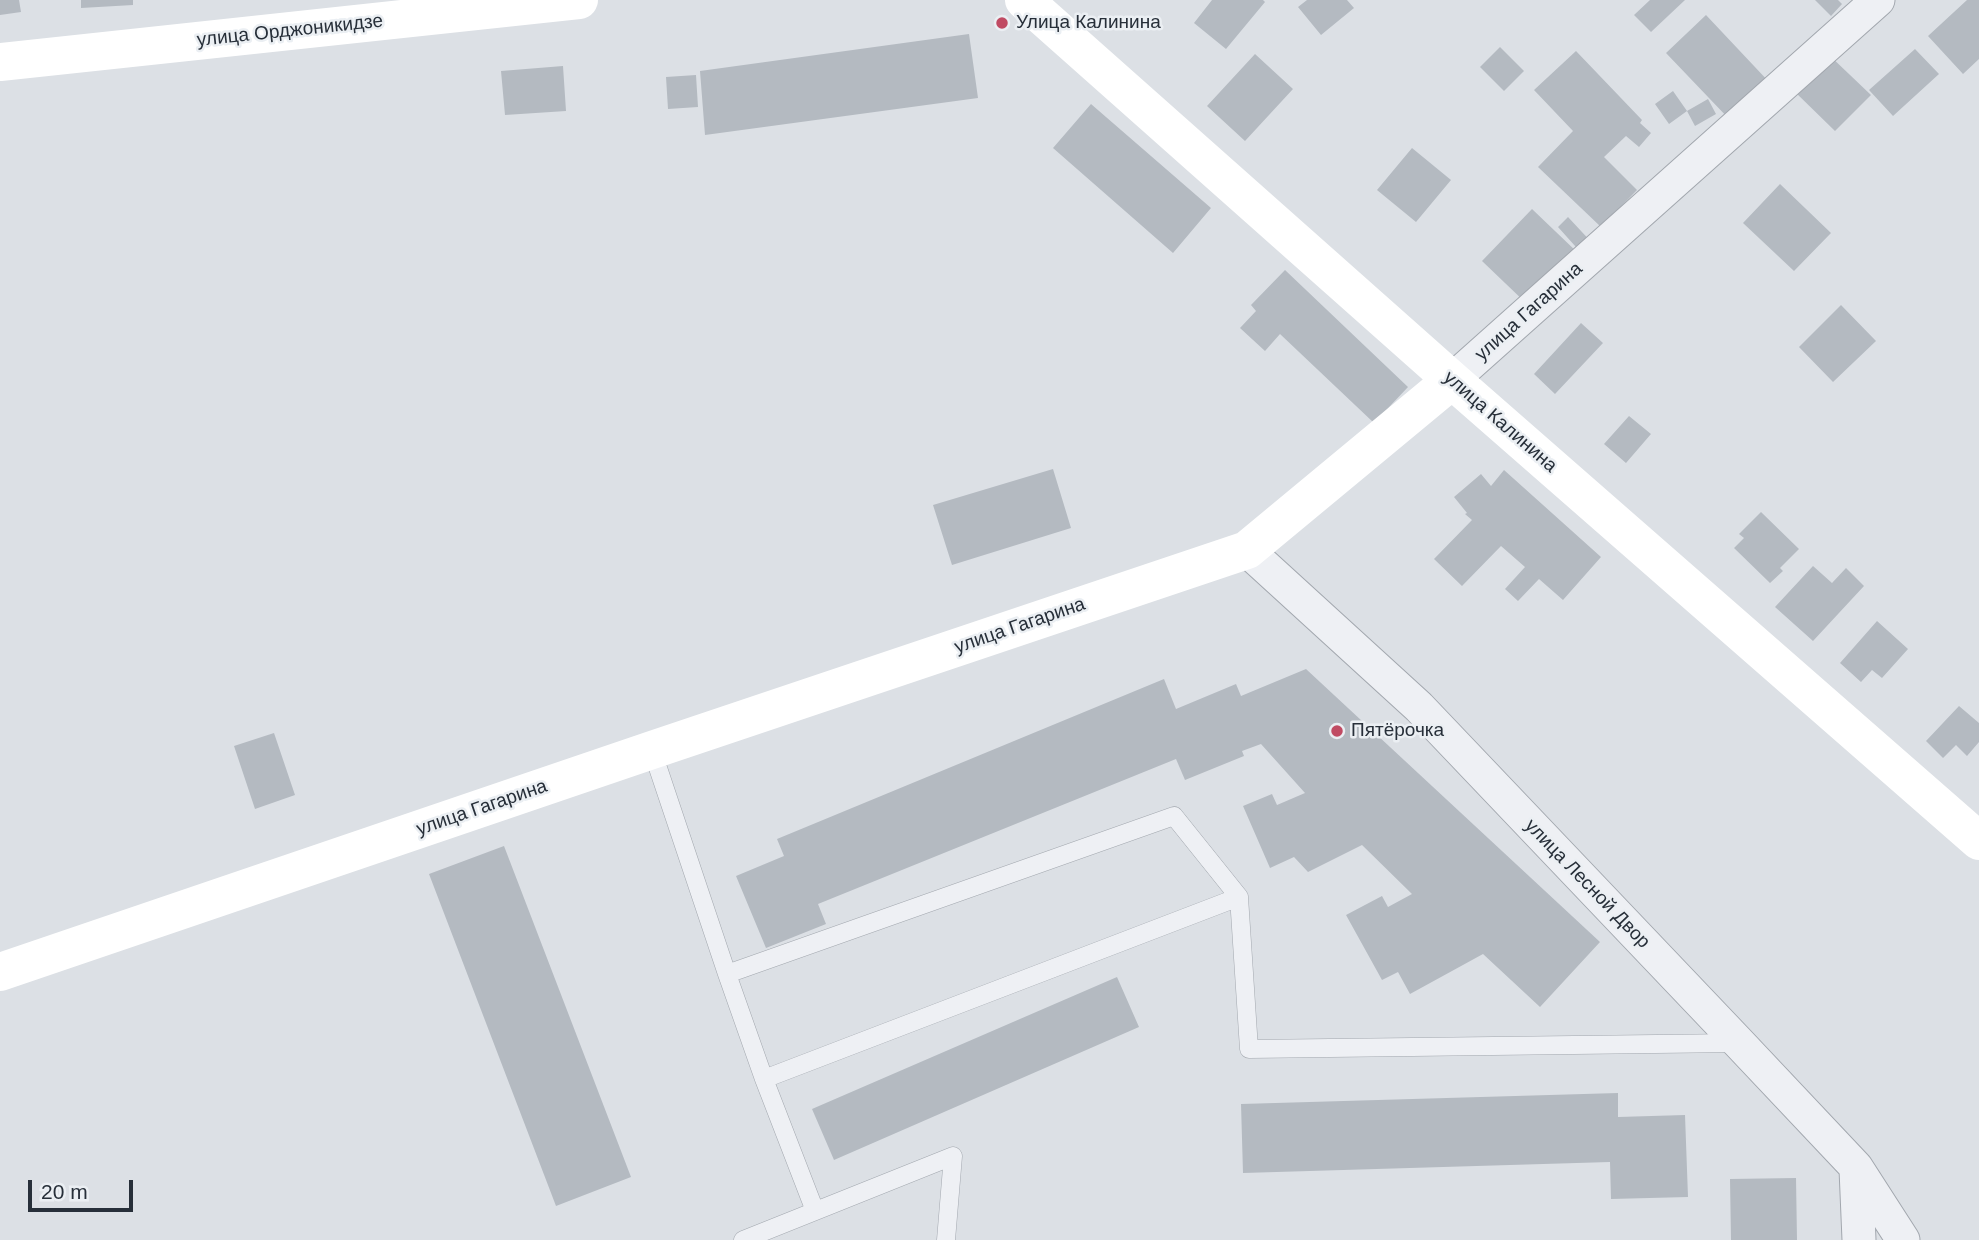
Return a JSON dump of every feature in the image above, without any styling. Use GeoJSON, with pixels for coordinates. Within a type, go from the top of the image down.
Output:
{"type":"FeatureCollection","features":[{"type":"Feature","properties":{"kind":"street","name":"улица Орджоникидзе"},"geometry":{"type":"LineString","coordinates":[[0,62],[579,0]]}},
{"type":"Feature","properties":{"kind":"street","name":"улица Калинина"},"geometry":{"type":"LineString","coordinates":[[1024,0],[1452,380],[1979,841]]}},
{"type":"Feature","properties":{"kind":"street","name":"улица Гагарина"},"geometry":{"type":"LineString","coordinates":[[0,972],[1247,550],[1452,380],[1878,0]]}},
{"type":"Feature","properties":{"kind":"street","name":"улица Лесной Двор"},"geometry":{"type":"LineString","coordinates":[[1247,550],[1419,707],[1856,1167],[1903,1240]]}},
{"type":"Feature","properties":{"kind":"street"},"geometry":{"type":"LineString","coordinates":[[1856,1167],[1859,1240]]}},
{"type":"Feature","properties":{"kind":"lane"},"geometry":{"type":"LineString","coordinates":[[652,750],[727,974],[815,1211]]}},
{"type":"Feature","properties":{"kind":"lane"},"geometry":{"type":"LineString","coordinates":[[727,974],[1174,816],[1239,897],[1249,1049],[1738,1043]]}},
{"type":"Feature","properties":{"kind":"lane"},"geometry":{"type":"LineString","coordinates":[[765,1079],[1239,897]]}},
{"type":"Feature","properties":{"kind":"lane"},"geometry":{"type":"LineString","coordinates":[[743,1240],[953,1156],[946,1240]]}},
{"type":"Feature","properties":{"kind":"building"},"geometry":{"type":"Polygon","coordinates":[[[0,0],[19,0],[21,12],[0,15],[0,0]]]}},
{"type":"Feature","properties":{"kind":"building"},"geometry":{"type":"Polygon","coordinates":[[[81,0],[133,0],[133,5],[81,8],[81,0]]]}},
{"type":"Feature","properties":{"kind":"building"},"geometry":{"type":"Polygon","coordinates":[[[1212,0],[1265,2],[1226,49],[1194,23],[1212,0]]]}},
{"type":"Feature","properties":{"kind":"building"},"geometry":{"type":"Polygon","coordinates":[[[1307,0],[1347,0],[1354,8],[1321,35],[1298,7],[1307,0]]]}},
{"type":"Feature","properties":{"kind":"building"},"geometry":{"type":"Polygon","coordinates":[[[1650,0],[1685,0],[1651,32],[1634,15],[1650,0]]]}},
{"type":"Feature","properties":{"kind":"building"},"geometry":{"type":"Polygon","coordinates":[[[1815,0],[1838,0],[1842,4],[1831,16],[1815,0]]]}},
{"type":"Feature","properties":{"kind":"building"},"geometry":{"type":"Polygon","coordinates":[[[1967,0],[1979,0],[1979,59],[1963,74],[1928,36],[1967,0]]]}},
{"type":"Feature","properties":{"kind":"building"},"geometry":{"type":"Polygon","coordinates":[[[1706,15],[1770,83],[1730,120],[1666,53],[1706,15]]]}},
{"type":"Feature","properties":{"kind":"building"},"geometry":{"type":"Polygon","coordinates":[[[969,34],[978,98],[705,135],[700,71],[969,34]]]}},
{"type":"Feature","properties":{"kind":"building"},"geometry":{"type":"Polygon","coordinates":[[[1500,47],[1524,71],[1504,91],[1480,67],[1500,47]]]}},
{"type":"Feature","properties":{"kind":"building"},"geometry":{"type":"Polygon","coordinates":[[[1915,49],[1939,74],[1893,116],[1869,90],[1915,49]]]}},
{"type":"Feature","properties":{"kind":"building"},"geometry":{"type":"Polygon","coordinates":[[[1576,51],[1642,120],[1640,123],[1651,133],[1639,147],[1626,136],[1604,157],[1637,190],[1601,227],[1538,167],[1573,131],[1534,90],[1576,51]]]}},
{"type":"Feature","properties":{"kind":"building"},"geometry":{"type":"Polygon","coordinates":[[[1255,54],[1293,89],[1245,141],[1207,106],[1255,54]]]}},
{"type":"Feature","properties":{"kind":"building"},"geometry":{"type":"Polygon","coordinates":[[[1828,54],[1871,95],[1835,131],[1793,90],[1828,54]]]}},
{"type":"Feature","properties":{"kind":"building"},"geometry":{"type":"Polygon","coordinates":[[[563,66],[566,111],[505,115],[501,71],[563,66]]]}},
{"type":"Feature","properties":{"kind":"building"},"geometry":{"type":"Polygon","coordinates":[[[696,75],[698,107],[668,109],[666,77],[696,75]]]}},
{"type":"Feature","properties":{"kind":"building"},"geometry":{"type":"Polygon","coordinates":[[[1673,91],[1687,111],[1669,124],[1655,104],[1673,91]]]}},
{"type":"Feature","properties":{"kind":"building"},"geometry":{"type":"Polygon","coordinates":[[[1708,99],[1716,114],[1695,126],[1687,111],[1708,99]]]}},
{"type":"Feature","properties":{"kind":"building"},"geometry":{"type":"Polygon","coordinates":[[[1091,104],[1211,208],[1173,253],[1053,148],[1091,104]]]}},
{"type":"Feature","properties":{"kind":"building"},"geometry":{"type":"Polygon","coordinates":[[[1412,148],[1451,180],[1416,222],[1377,190],[1412,148]]]}},
{"type":"Feature","properties":{"kind":"building"},"geometry":{"type":"Polygon","coordinates":[[[1780,184],[1831,233],[1794,271],[1743,223],[1780,184]]]}},
{"type":"Feature","properties":{"kind":"building"},"geometry":{"type":"Polygon","coordinates":[[[1532,209],[1578,253],[1528,305],[1482,261],[1532,209]]]}},
{"type":"Feature","properties":{"kind":"building"},"geometry":{"type":"Polygon","coordinates":[[[1568,217],[1595,246],[1584,256],[1558,227],[1568,217]]]}},
{"type":"Feature","properties":{"kind":"building"},"geometry":{"type":"Polygon","coordinates":[[[1285,270],[1408,387],[1374,423],[1280,334],[1265,351],[1240,328],[1256,311],[1251,305],[1285,270]]]}},
{"type":"Feature","properties":{"kind":"building"},"geometry":{"type":"Polygon","coordinates":[[[1841,305],[1876,341],[1833,382],[1799,347],[1841,305]]]}},
{"type":"Feature","properties":{"kind":"building"},"geometry":{"type":"Polygon","coordinates":[[[1581,323],[1603,343],[1555,394],[1534,374],[1581,323]]]}},
{"type":"Feature","properties":{"kind":"building"},"geometry":{"type":"Polygon","coordinates":[[[1629,416],[1651,434],[1626,463],[1604,444],[1629,416]]]}},
{"type":"Feature","properties":{"kind":"building"},"geometry":{"type":"Polygon","coordinates":[[[1053,469],[1071,528],[952,565],[933,505],[1053,469]]]}},
{"type":"Feature","properties":{"kind":"building"},"geometry":{"type":"Polygon","coordinates":[[[1504,470],[1601,557],[1563,600],[1539,579],[1518,601],[1505,589],[1525,567],[1501,546],[1462,586],[1434,559],[1472,520],[1454,497],[1481,474],[1491,486],[1504,470]]]}},
{"type":"Feature","properties":{"kind":"building"},"geometry":{"type":"Polygon","coordinates":[[[1761,512],[1799,549],[1780,568],[1783,571],[1770,583],[1734,548],[1744,538],[1739,534],[1761,512]]]}},
{"type":"Feature","properties":{"kind":"building"},"geometry":{"type":"Polygon","coordinates":[[[1813,566],[1832,583],[1846,568],[1864,586],[1813,641],[1775,607],[1813,566]]]}},
{"type":"Feature","properties":{"kind":"building"},"geometry":{"type":"Polygon","coordinates":[[[1877,621],[1908,649],[1882,678],[1872,670],[1861,682],[1840,663],[1877,621]]]}},
{"type":"Feature","properties":{"kind":"building"},"geometry":{"type":"Polygon","coordinates":[[[1306,669],[1600,942],[1540,1007],[1483,954],[1410,994],[1398,972],[1382,980],[1346,915],[1382,896],[1388,907],[1412,894],[1362,845],[1308,872],[1294,857],[1270,868],[1243,806],[1272,794],[1277,805],[1305,793],[1261,744],[1242,751],[1244,756],[1185,780],[1176,759],[818,904],[826,924],[766,948],[736,876],[784,856],[777,839],[1164,679],[1176,709],[1236,684],[1241,696],[1306,669]]]}},
{"type":"Feature","properties":{"kind":"building"},"geometry":{"type":"Polygon","coordinates":[[[1959,706],[1979,723],[1979,742],[1967,756],[1956,745],[1943,758],[1926,741],[1959,706]]]}},
{"type":"Feature","properties":{"kind":"building"},"geometry":{"type":"Polygon","coordinates":[[[274,733],[295,795],[255,809],[234,746],[274,733]]]}},
{"type":"Feature","properties":{"kind":"building"},"geometry":{"type":"Polygon","coordinates":[[[504,846],[631,1177],[556,1206],[429,874],[504,846]]]}},
{"type":"Feature","properties":{"kind":"building"},"geometry":{"type":"Polygon","coordinates":[[[1117,977],[1139,1027],[834,1160],[812,1109],[1117,977]]]}},
{"type":"Feature","properties":{"kind":"building"},"geometry":{"type":"Polygon","coordinates":[[[1618,1093],[1618,1117],[1685,1115],[1688,1197],[1611,1199],[1610,1162],[1243,1173],[1241,1104],[1618,1093]]]}},
{"type":"Feature","properties":{"kind":"building"},"geometry":{"type":"Polygon","coordinates":[[[1796,1178],[1797,1240],[1731,1240],[1730,1179],[1796,1178]]]}},
{"type":"Feature","properties":{"kind":"place","name":"Улица Калинина"},"geometry":{"type":"Point","coordinates":[1002,23]}},
{"type":"Feature","properties":{"kind":"place","name":"Пятёрочка"},"geometry":{"type":"Point","coordinates":[1337,731]}}]}
